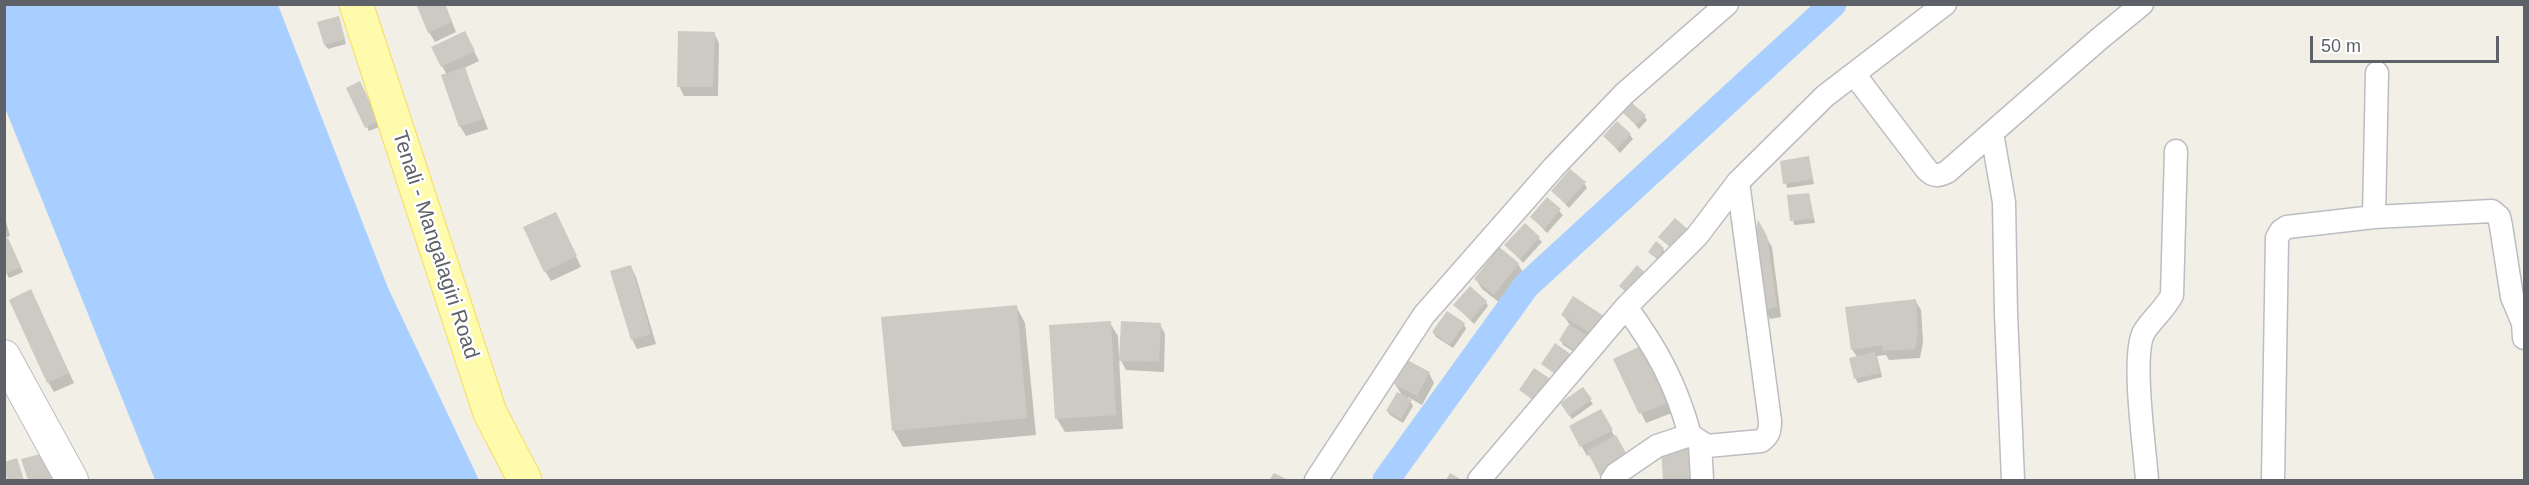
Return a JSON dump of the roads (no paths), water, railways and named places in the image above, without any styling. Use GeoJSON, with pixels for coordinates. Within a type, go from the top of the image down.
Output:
{"type":"FeatureCollection","features":[{"type":"Feature","properties":{"kind":"main road","name":"Tenali - Mangalagiri Road"},"geometry":{"type":"LineString","coordinates":[[356,4],[490,413],[525,480]]}},
{"type":"Feature","properties":{"kind":"main road"},"geometry":{"type":"LineString","coordinates":[[4,356],[72,480]]}},
{"type":"Feature","properties":{"kind":"street"},"geometry":{"type":"LineString","coordinates":[[1316,480],[1424,315],[1553,168],[1623,94],[1728,4]]}},
{"type":"Feature","properties":{"kind":"street"},"geometry":{"type":"LineString","coordinates":[[1479,480],[1626,307],[1697,236],[1738,182],[1825,96],[1945,4]]}},
{"type":"Feature","properties":{"kind":"street"},"geometry":{"type":"LineString","coordinates":[[1854,74],[1932,175],[1939,176],[1947,172],[2142,4]]}},
{"type":"Feature","properties":{"kind":"street"},"geometry":{"type":"LineString","coordinates":[[2374,217],[2377,73]]}},
{"type":"Feature","properties":{"kind":"street"},"geometry":{"type":"LineString","coordinates":[[1992,133],[2004,202],[2013,480]]}},
{"type":"Feature","properties":{"kind":"street"},"geometry":{"type":"LineString","coordinates":[[2147,480],[2138,358],[2144,332],[2167,305],[2172,295],[2176,151]]}},
{"type":"Feature","properties":{"kind":"street"},"geometry":{"type":"LineString","coordinates":[[1612,480],[1616,474],[1657,446],[1695,439],[1707,446],[1761,441],[1770,431],[1738,182]]}},
{"type":"Feature","properties":{"kind":"street"},"geometry":{"type":"LineString","coordinates":[[2273,480],[2277,238],[2287,227],[2374,217],[2492,211],[2499,217],[2502,226],[2512,297],[2522,313],[2524,338]]}},
{"type":"Feature","properties":{"kind":"street"},"geometry":{"type":"LineString","coordinates":[[1626,307],[1656,351],[1680,398],[1695,439],[1702,480]]}},
{"type":"Feature","properties":{"kind":"water"},"geometry":{"type":"Polygon","coordinates":[[[5,4],[278,5],[388,288],[479,480],[155,480],[5,108],[5,4]]]}},
{"type":"Feature","properties":{"kind":"waterway"},"geometry":{"type":"LineString","coordinates":[[1386,480],[1526,286],[1833,4]]}}]}
